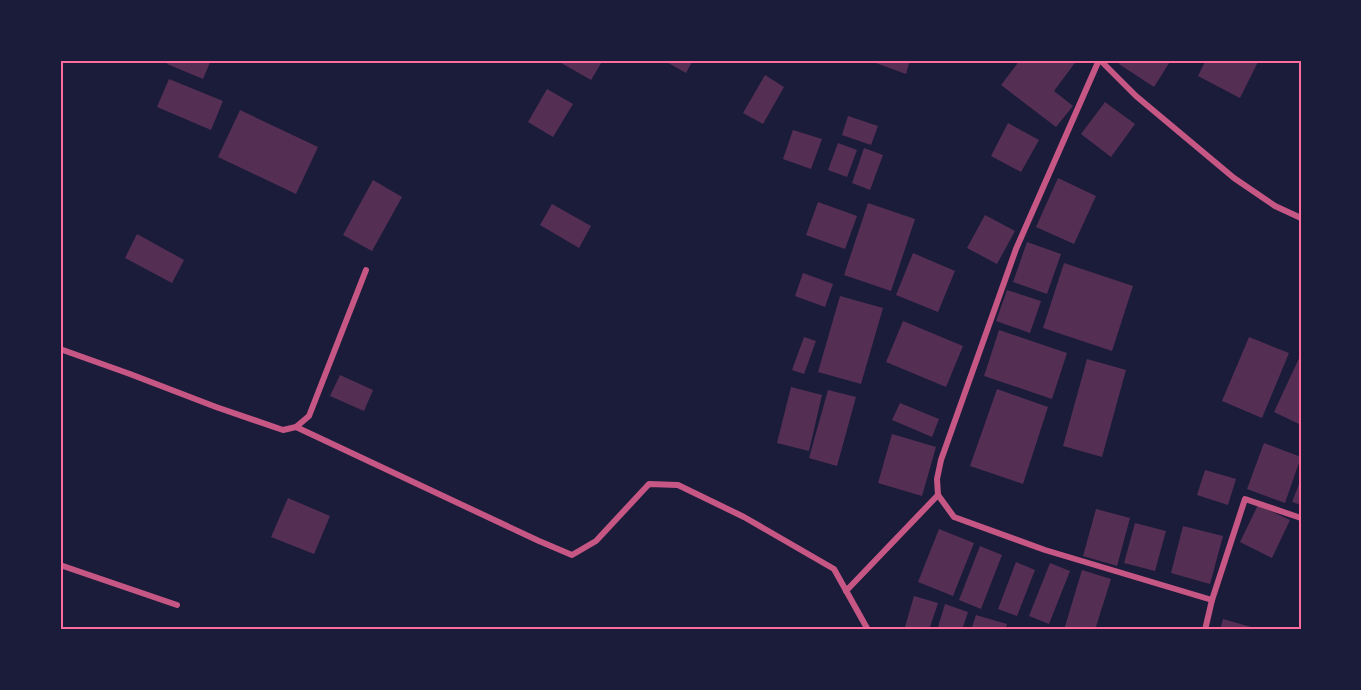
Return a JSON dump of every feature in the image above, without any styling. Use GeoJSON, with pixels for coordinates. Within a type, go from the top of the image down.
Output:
{"type":"FeatureCollection","features":[{"type":"Feature","properties":{"kind":"street"},"geometry":{"type":"LineString","coordinates":[[1212,600],[1045,550],[954,517],[938,495],[937,479],[1016,249],[1100,60],[1136,96],[1234,178],[1275,206],[1301,218]]}},
{"type":"Feature","properties":{"kind":"street"},"geometry":{"type":"LineString","coordinates":[[296,428],[309,416],[366,270]]}},
{"type":"Feature","properties":{"kind":"street"},"geometry":{"type":"LineString","coordinates":[[60,350],[283,430],[296,428],[572,555],[596,541],[650,484],[678,485],[744,517],[834,569],[868,630]]}},
{"type":"Feature","properties":{"kind":"street"},"geometry":{"type":"LineString","coordinates":[[846,591],[938,495]]}},
{"type":"Feature","properties":{"kind":"street"},"geometry":{"type":"LineString","coordinates":[[1204,630],[1245,499],[1301,518]]}},
{"type":"Feature","properties":{"kind":"street"},"geometry":{"type":"LineString","coordinates":[[60,565],[177,605]]}},
{"type":"Feature","properties":{"kind":"building"},"geometry":{"type":"Polygon","coordinates":[[[169,60],[211,60],[203,79],[167,64],[169,60]]]}},
{"type":"Feature","properties":{"kind":"building"},"geometry":{"type":"Polygon","coordinates":[[[556,60],[603,60],[591,80],[556,60]]]}},
{"type":"Feature","properties":{"kind":"building"},"geometry":{"type":"Polygon","coordinates":[[[663,60],[693,60],[686,73],[663,60]]]}},
{"type":"Feature","properties":{"kind":"building"},"geometry":{"type":"Polygon","coordinates":[[[874,60],[910,60],[906,74],[873,62],[874,60]]]}},
{"type":"Feature","properties":{"kind":"building"},"geometry":{"type":"Polygon","coordinates":[[[1020,60],[1077,60],[1054,91],[1073,106],[1056,127],[1001,85],[1020,60]]]}},
{"type":"Feature","properties":{"kind":"building"},"geometry":{"type":"Polygon","coordinates":[[[1121,60],[1171,60],[1154,87],[1119,64],[1121,60]]]}},
{"type":"Feature","properties":{"kind":"building"},"geometry":{"type":"Polygon","coordinates":[[[1206,60],[1259,60],[1240,98],[1198,76],[1206,60]]]}},
{"type":"Feature","properties":{"kind":"building"},"geometry":{"type":"Polygon","coordinates":[[[765,75],[784,87],[763,124],[743,113],[765,75]]]}},
{"type":"Feature","properties":{"kind":"building"},"geometry":{"type":"Polygon","coordinates":[[[169,79],[223,101],[211,130],[157,107],[169,79]]]}},
{"type":"Feature","properties":{"kind":"building"},"geometry":{"type":"Polygon","coordinates":[[[547,89],[573,104],[553,137],[528,122],[547,89]]]}},
{"type":"Feature","properties":{"kind":"building"},"geometry":{"type":"Polygon","coordinates":[[[1105,102],[1135,124],[1111,157],[1081,134],[1105,102]]]}},
{"type":"Feature","properties":{"kind":"building"},"geometry":{"type":"Polygon","coordinates":[[[240,110],[318,147],[296,194],[218,157],[240,110]]]}},
{"type":"Feature","properties":{"kind":"building"},"geometry":{"type":"Polygon","coordinates":[[[848,116],[878,126],[871,145],[842,135],[848,116]]]}},
{"type":"Feature","properties":{"kind":"building"},"geometry":{"type":"Polygon","coordinates":[[[1008,123],[1039,140],[1021,172],[991,156],[1008,123]]]}},
{"type":"Feature","properties":{"kind":"building"},"geometry":{"type":"Polygon","coordinates":[[[793,130],[822,139],[811,169],[783,159],[793,130]]]}},
{"type":"Feature","properties":{"kind":"building"},"geometry":{"type":"Polygon","coordinates":[[[838,143],[857,150],[847,177],[828,170],[838,143]]]}},
{"type":"Feature","properties":{"kind":"building"},"geometry":{"type":"Polygon","coordinates":[[[864,148],[883,155],[870,190],[852,183],[864,148]]]}},
{"type":"Feature","properties":{"kind":"building"},"geometry":{"type":"Polygon","coordinates":[[[1058,178],[1096,196],[1074,244],[1036,227],[1058,178]]]}},
{"type":"Feature","properties":{"kind":"building"},"geometry":{"type":"Polygon","coordinates":[[[373,180],[402,197],[372,251],[343,235],[373,180]]]}},
{"type":"Feature","properties":{"kind":"building"},"geometry":{"type":"Polygon","coordinates":[[[818,202],[857,216],[845,249],[806,235],[818,202]]]}},
{"type":"Feature","properties":{"kind":"building"},"geometry":{"type":"Polygon","coordinates":[[[868,203],[915,219],[891,291],[844,275],[868,203]]]}},
{"type":"Feature","properties":{"kind":"building"},"geometry":{"type":"Polygon","coordinates":[[[552,204],[591,226],[579,248],[540,225],[552,204]]]}},
{"type":"Feature","properties":{"kind":"building"},"geometry":{"type":"Polygon","coordinates":[[[985,215],[1015,231],[997,264],[967,248],[985,215]]]}},
{"type":"Feature","properties":{"kind":"building"},"geometry":{"type":"Polygon","coordinates":[[[137,234],[184,260],[172,283],[125,258],[137,234]]]}},
{"type":"Feature","properties":{"kind":"building"},"geometry":{"type":"Polygon","coordinates":[[[1027,242],[1061,254],[1047,294],[1013,282],[1027,242]]]}},
{"type":"Feature","properties":{"kind":"building"},"geometry":{"type":"Polygon","coordinates":[[[913,253],[955,271],[938,312],[896,295],[913,253]]]}},
{"type":"Feature","properties":{"kind":"building"},"geometry":{"type":"Polygon","coordinates":[[[1064,263],[1133,286],[1112,351],[1043,328],[1064,263]]]}},
{"type":"Feature","properties":{"kind":"building"},"geometry":{"type":"Polygon","coordinates":[[[803,273],[833,284],[825,307],[795,296],[803,273]]]}},
{"type":"Feature","properties":{"kind":"building"},"geometry":{"type":"Polygon","coordinates":[[[1007,290],[1041,301],[1030,333],[996,321],[1007,290]]]}},
{"type":"Feature","properties":{"kind":"building"},"geometry":{"type":"Polygon","coordinates":[[[840,296],[883,308],[861,384],[818,372],[840,296]]]}},
{"type":"Feature","properties":{"kind":"building"},"geometry":{"type":"Polygon","coordinates":[[[903,321],[963,346],[946,387],[886,362],[903,321]]]}},
{"type":"Feature","properties":{"kind":"building"},"geometry":{"type":"Polygon","coordinates":[[[999,330],[1067,353],[1052,399],[984,376],[999,330]]]}},
{"type":"Feature","properties":{"kind":"building"},"geometry":{"type":"Polygon","coordinates":[[[804,337],[816,341],[804,374],[792,370],[804,337]]]}},
{"type":"Feature","properties":{"kind":"building"},"geometry":{"type":"Polygon","coordinates":[[[1249,337],[1289,353],[1262,418],[1222,401],[1249,337]]]}},
{"type":"Feature","properties":{"kind":"building"},"geometry":{"type":"Polygon","coordinates":[[[1301,354],[1301,425],[1274,412],[1301,354]]]}},
{"type":"Feature","properties":{"kind":"building"},"geometry":{"type":"Polygon","coordinates":[[[1087,359],[1126,370],[1102,457],[1063,446],[1087,359]]]}},
{"type":"Feature","properties":{"kind":"building"},"geometry":{"type":"Polygon","coordinates":[[[340,375],[373,390],[364,411],[330,396],[340,375]]]}},
{"type":"Feature","properties":{"kind":"building"},"geometry":{"type":"Polygon","coordinates":[[[791,387],[822,395],[809,451],[777,443],[791,387]]]}},
{"type":"Feature","properties":{"kind":"building"},"geometry":{"type":"Polygon","coordinates":[[[997,389],[1048,407],[1023,484],[970,466],[997,389]]]}},
{"type":"Feature","properties":{"kind":"building"},"geometry":{"type":"Polygon","coordinates":[[[828,390],[856,397],[837,466],[809,458],[828,390]]]}},
{"type":"Feature","properties":{"kind":"building"},"geometry":{"type":"Polygon","coordinates":[[[900,403],[939,419],[932,437],[892,420],[900,403]]]}},
{"type":"Feature","properties":{"kind":"building"},"geometry":{"type":"Polygon","coordinates":[[[892,434],[936,447],[922,496],[878,483],[892,434]]]}},
{"type":"Feature","properties":{"kind":"building"},"geometry":{"type":"Polygon","coordinates":[[[1264,443],[1301,457],[1285,503],[1247,489],[1264,443]]]}},
{"type":"Feature","properties":{"kind":"building"},"geometry":{"type":"Polygon","coordinates":[[[1205,470],[1236,479],[1228,505],[1197,495],[1205,470]]]}},
{"type":"Feature","properties":{"kind":"building"},"geometry":{"type":"Polygon","coordinates":[[[1301,479],[1301,505],[1292,502],[1301,479]]]}},
{"type":"Feature","properties":{"kind":"building"},"geometry":{"type":"Polygon","coordinates":[[[288,498],[330,516],[314,554],[271,537],[288,498]]]}},
{"type":"Feature","properties":{"kind":"building"},"geometry":{"type":"Polygon","coordinates":[[[1258,505],[1290,520],[1272,558],[1240,542],[1258,505]]]}},
{"type":"Feature","properties":{"kind":"building"},"geometry":{"type":"Polygon","coordinates":[[[1096,509],[1130,518],[1117,566],[1083,556],[1096,509]]]}},
{"type":"Feature","properties":{"kind":"building"},"geometry":{"type":"Polygon","coordinates":[[[1135,523],[1166,531],[1155,571],[1124,563],[1135,523]]]}},
{"type":"Feature","properties":{"kind":"building"},"geometry":{"type":"Polygon","coordinates":[[[1183,526],[1223,536],[1210,584],[1171,573],[1183,526]]]}},
{"type":"Feature","properties":{"kind":"building"},"geometry":{"type":"Polygon","coordinates":[[[939,529],[974,543],[953,596],[918,582],[939,529]]]}},
{"type":"Feature","properties":{"kind":"building"},"geometry":{"type":"Polygon","coordinates":[[[980,546],[1002,555],[981,609],[959,600],[980,546]]]}},
{"type":"Feature","properties":{"kind":"building"},"geometry":{"type":"Polygon","coordinates":[[[1016,562],[1035,570],[1017,616],[998,609],[1016,562]]]}},
{"type":"Feature","properties":{"kind":"building"},"geometry":{"type":"Polygon","coordinates":[[[1050,563],[1070,571],[1049,624],[1029,616],[1050,563]]]}},
{"type":"Feature","properties":{"kind":"building"},"geometry":{"type":"Polygon","coordinates":[[[1082,570],[1111,579],[1095,630],[1064,630],[1082,570]]]}},
{"type":"Feature","properties":{"kind":"building"},"geometry":{"type":"Polygon","coordinates":[[[914,596],[938,603],[929,630],[914,630],[905,627],[914,596]]]}},
{"type":"Feature","properties":{"kind":"building"},"geometry":{"type":"Polygon","coordinates":[[[945,604],[968,612],[962,630],[937,630],[945,604]]]}},
{"type":"Feature","properties":{"kind":"building"},"geometry":{"type":"Polygon","coordinates":[[[976,615],[1007,624],[1005,630],[971,630],[976,615]]]}},
{"type":"Feature","properties":{"kind":"building"},"geometry":{"type":"Polygon","coordinates":[[[1223,619],[1258,629],[1258,630],[1220,630],[1223,619]]]}}]}
